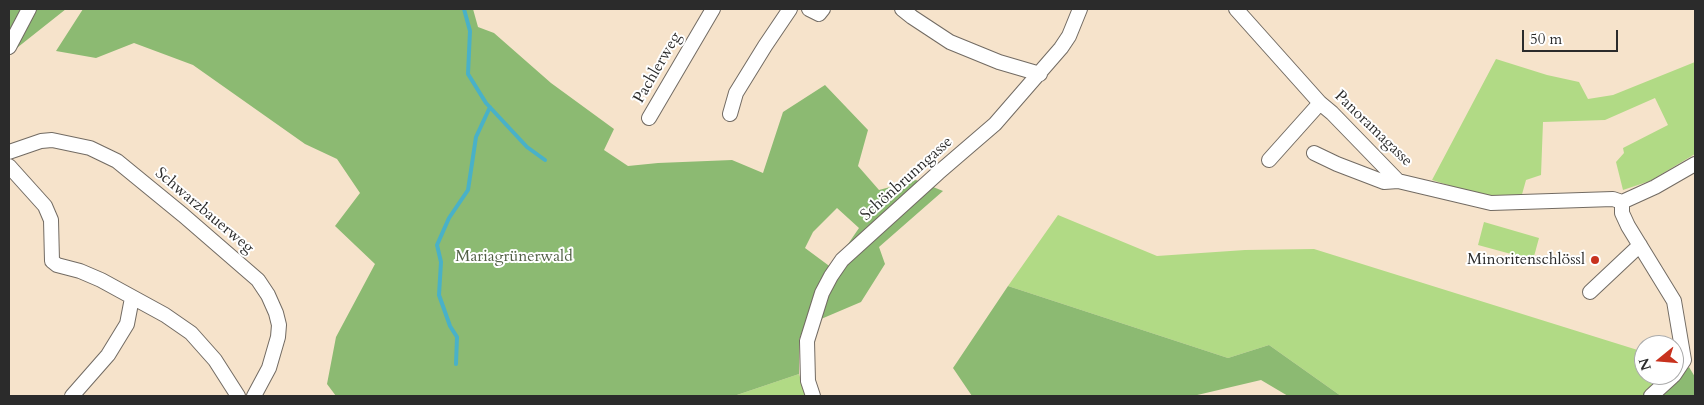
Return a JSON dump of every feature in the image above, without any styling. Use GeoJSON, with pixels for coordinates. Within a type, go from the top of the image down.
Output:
{"type":"FeatureCollection","features":[{"type":"Feature","properties":{"kind":"street"},"geometry":{"type":"LineString","coordinates":[[9,47],[29,9]]}},
{"type":"Feature","properties":{"kind":"street","name":"Pachlerweg"},"geometry":{"type":"LineString","coordinates":[[649,118],[713,9]]}},
{"type":"Feature","properties":{"kind":"street"},"geometry":{"type":"LineString","coordinates":[[730,114],[736,94],[790,9]]}},
{"type":"Feature","properties":{"kind":"street"},"geometry":{"type":"LineString","coordinates":[[808,9],[819,14],[823,9]]}},
{"type":"Feature","properties":{"kind":"street"},"geometry":{"type":"LineString","coordinates":[[902,9],[950,42],[999,62],[1040,74]]}},
{"type":"Feature","properties":{"kind":"street","name":"Schönbrunngasse"},"geometry":{"type":"LineString","coordinates":[[813,396],[808,381],[807,341],[822,293],[830,276],[842,260],[995,124],[1040,74],[1069,36],[1080,9]]}},
{"type":"Feature","properties":{"kind":"street","name":"Panoramagasse"},"geometry":{"type":"LineString","coordinates":[[1236,9],[1320,103],[1398,181],[1491,203],[1613,199],[1622,202]]}},
{"type":"Feature","properties":{"kind":"street"},"geometry":{"type":"LineString","coordinates":[[1269,160],[1320,103]]}},
{"type":"Feature","properties":{"kind":"street","name":"Schwarzbauerweg"},"geometry":{"type":"LineString","coordinates":[[9,152],[41,140],[52,140],[90,148],[117,161],[258,280],[268,295],[279,325],[278,337],[269,368],[254,396]]}},
{"type":"Feature","properties":{"kind":"street"},"geometry":{"type":"LineString","coordinates":[[1314,153],[1384,182],[1398,181]]}},
{"type":"Feature","properties":{"kind":"street"},"geometry":{"type":"LineString","coordinates":[[1690,360],[1674,301],[1622,213],[1622,202],[1695,164]]}},
{"type":"Feature","properties":{"kind":"street"},"geometry":{"type":"LineString","coordinates":[[9,166],[45,206],[50,220],[52,261],[57,265],[80,271],[101,280],[165,315],[191,333],[215,360],[238,396]]}},
{"type":"Feature","properties":{"kind":"street"},"geometry":{"type":"LineString","coordinates":[[1590,292],[1640,245]]}},
{"type":"Feature","properties":{"kind":"street"},"geometry":{"type":"LineString","coordinates":[[72,396],[108,355],[127,324],[132,298]]}},
{"type":"Feature","properties":{"kind":"street"},"geometry":{"type":"LineString","coordinates":[[1650,396],[1663,385]]}},
{"type":"Feature","properties":{"kind":"green space"},"geometry":{"type":"Polygon","coordinates":[[[9,9],[66,9],[13,51],[9,42],[9,9]]]}},
{"type":"Feature","properties":{"kind":"green space","name":"Mariagrünerwald"},"geometry":{"type":"Polygon","coordinates":[[[83,9],[473,9],[478,27],[494,33],[551,83],[614,129],[604,150],[628,166],[732,160],[763,173],[783,112],[825,85],[868,130],[858,166],[879,190],[916,180],[943,191],[879,247],[885,264],[861,302],[821,319],[833,266],[859,228],[837,208],[813,232],[805,248],[832,268],[813,304],[799,340],[799,374],[734,396],[336,396],[327,384],[336,337],[375,264],[335,226],[360,193],[337,159],[305,144],[193,65],[134,43],[96,58],[56,51],[83,9]]]}},
{"type":"Feature","properties":{"kind":"green space"},"geometry":{"type":"Polygon","coordinates":[[[1496,59],[1547,75],[1579,82],[1588,99],[1613,95],[1695,62],[1695,154],[1650,181],[1623,190],[1616,162],[1624,153],[1623,148],[1668,125],[1655,98],[1605,120],[1543,122],[1541,175],[1526,180],[1521,198],[1483,196],[1432,180],[1496,59]]]}},
{"type":"Feature","properties":{"kind":"green space"},"geometry":{"type":"Polygon","coordinates":[[[1058,215],[1157,256],[1245,250],[1314,249],[1634,349],[1634,385],[1663,385],[1651,396],[1341,396],[1269,345],[1228,358],[1008,286],[1058,215]]]}},
{"type":"Feature","properties":{"kind":"green space"},"geometry":{"type":"Polygon","coordinates":[[[1484,222],[1539,238],[1533,260],[1478,245],[1484,222]]]}},
{"type":"Feature","properties":{"kind":"green space"},"geometry":{"type":"Polygon","coordinates":[[[1008,286],[1228,358],[1269,345],[1341,396],[1288,396],[1261,380],[1193,396],[972,396],[953,368],[1008,286]]]}},
{"type":"Feature","properties":{"kind":"green space"},"geometry":{"type":"Polygon","coordinates":[[[1689,367],[1695,377],[1695,396],[1658,396],[1670,385],[1684,385],[1684,372],[1689,367]]]}},
{"type":"Feature","properties":{"kind":"green space"},"geometry":{"type":"Polygon","coordinates":[[[799,374],[806,396],[734,396],[799,374]]]}},
{"type":"Feature","properties":{"kind":"waterway"},"geometry":{"type":"LineString","coordinates":[[464,9],[470,31],[468,74],[486,103],[527,147],[545,160]]}},
{"type":"Feature","properties":{"kind":"waterway"},"geometry":{"type":"LineString","coordinates":[[456,364],[457,337],[450,326],[439,295],[441,262],[437,245],[449,218],[468,190],[476,137],[490,107]]}},
{"type":"Feature","properties":{"kind":"place","name":"Minoritenschlössl"},"geometry":{"type":"Point","coordinates":[1595,260]}}]}
